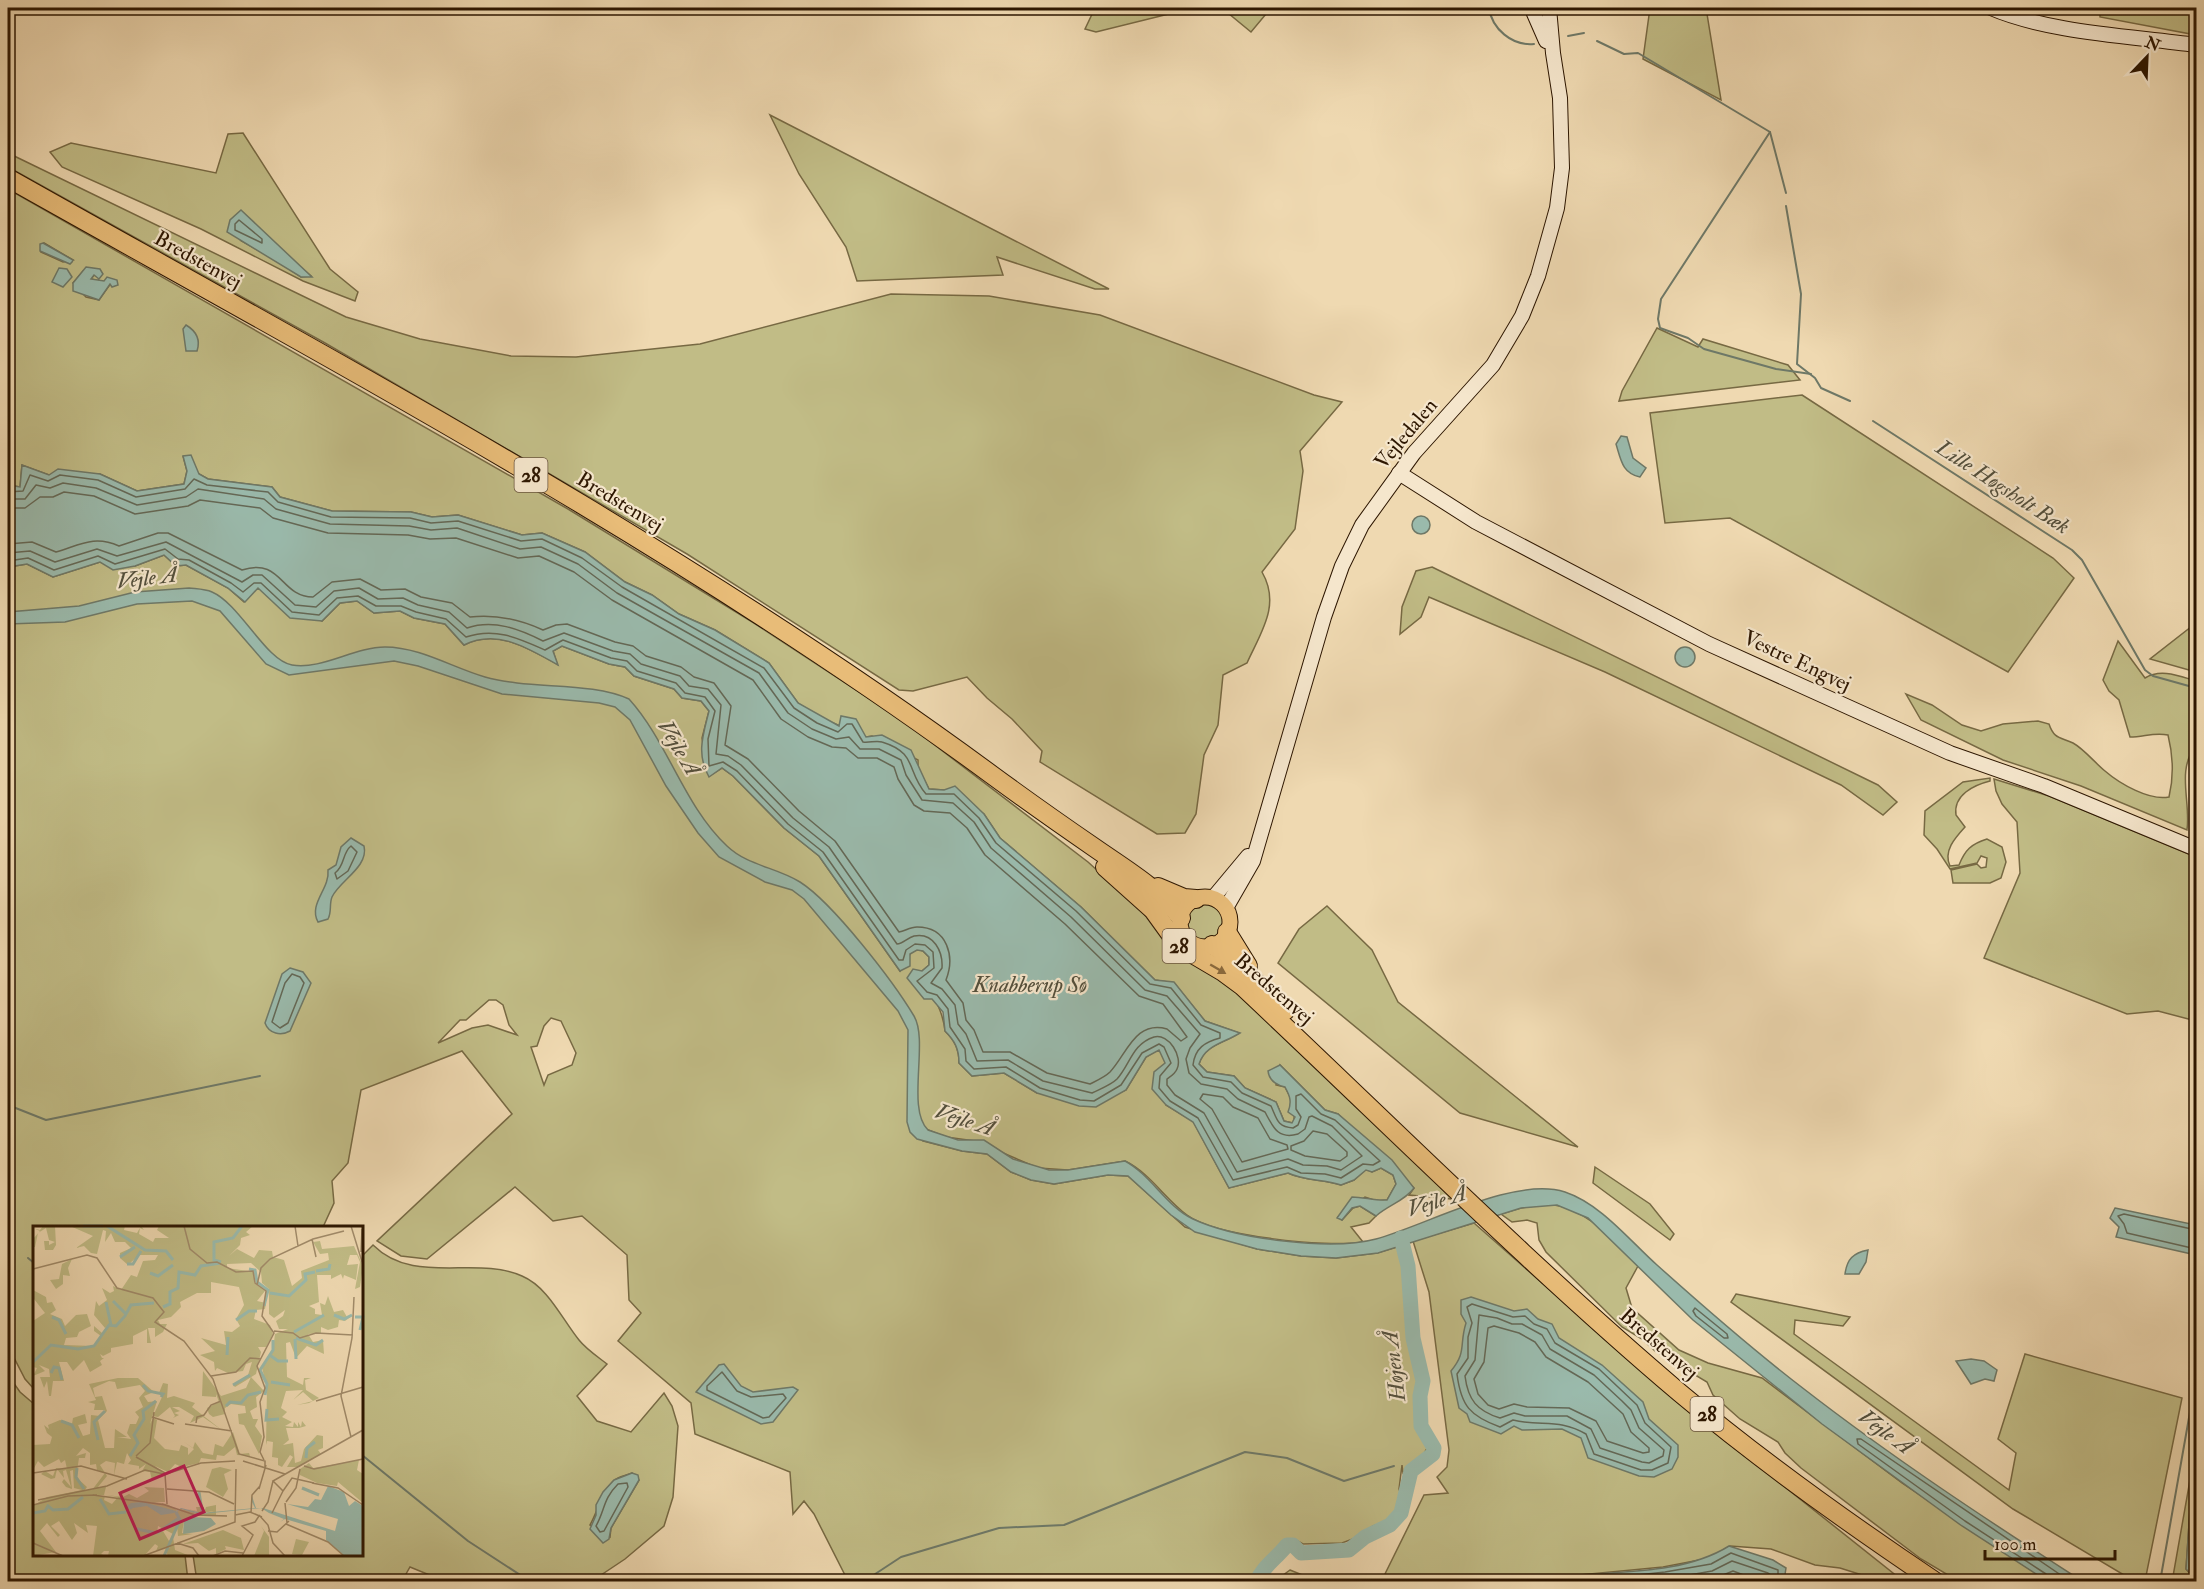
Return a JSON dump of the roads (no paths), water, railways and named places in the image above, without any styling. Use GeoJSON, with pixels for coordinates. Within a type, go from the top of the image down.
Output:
{"type":"FeatureCollection","features":[{"type":"Feature","properties":{"kind":"highway","name":"Bredstenvej"},"geometry":{"type":"LineString","coordinates":[[8,178],[470,439],[623,530],[768,620],[910,714],[1034,806],[1146,882],[1184,898],[1204,898]]}},
{"type":"Feature","properties":{"kind":"highway","name":"Bredstenvej"},"geometry":{"type":"LineString","coordinates":[[1034,806],[1146,902],[1179,946],[1223,972],[1242,987],[1611,1333],[1683,1395],[1807,1492],[1936,1581]]}},
{"type":"Feature","properties":{"kind":"highway","name":"Bredstenvej"},"geometry":{"type":"LineString","coordinates":[[1146,882],[1181,918]]}},
{"type":"Feature","properties":{"kind":"highway","name":"Bredstenvej"},"geometry":{"type":"LineString","coordinates":[[1227,932],[1260,985]]}},
{"type":"Feature","properties":{"kind":"highway","name":"Bredstenvej"},"geometry":{"type":"LineString","coordinates":[[1212,945],[1230,957],[1260,985],[1455,1187]]}},
{"type":"Feature","properties":{"kind":"main road","name":"28"},"geometry":{"type":"LineString","coordinates":[[1204,898],[1226,908],[1230,922],[1227,932],[1212,945],[1202,946],[1191,942],[1182,929],[1181,918],[1186,906],[1204,898]]}},
{"type":"Feature","properties":{"kind":"street","name":"Vejledalen"},"geometry":{"type":"LineString","coordinates":[[1226,908],[1253,861],[1324,617],[1342,566],[1362,525],[1399,472],[1493,365],[1522,316],[1538,276],[1557,208],[1562,168],[1560,98],[1553,53],[1539,8]]}},
{"type":"Feature","properties":{"kind":"street"},"geometry":{"type":"LineString","coordinates":[[1991,8],[2026,20],[2052,25],[2196,45]]}},
{"type":"Feature","properties":{"kind":"street","name":"Vestre Engvej"},"geometry":{"type":"LineString","coordinates":[[1399,472],[1476,522],[1709,644],[1950,753],[2054,790],[2196,849]]}},
{"type":"Feature","properties":{"kind":"street","name":"Vejledalen"},"geometry":{"type":"LineString","coordinates":[[1204,898],[1257,845]]}},
{"type":"Feature","properties":{"kind":"water"},"geometry":{"type":"Polygon","coordinates":[[[241,210],[312,277],[301,277],[227,232],[230,220],[241,210]]]}},
{"type":"Feature","properties":{"kind":"water"},"geometry":{"type":"Polygon","coordinates":[[[43,243],[73,260],[72,262],[70,264],[40,251],[40,244],[43,243]]]}},
{"type":"Feature","properties":{"kind":"water"},"geometry":{"type":"Polygon","coordinates":[[[86,267],[100,269],[103,274],[99,279],[94,275],[91,279],[104,281],[107,277],[117,280],[118,285],[112,287],[110,284],[99,300],[73,291],[73,283],[86,267]]]}},
{"type":"Feature","properties":{"kind":"water"},"geometry":{"type":"Polygon","coordinates":[[[59,268],[67,269],[72,277],[63,287],[52,282],[59,268]]]}},
{"type":"Feature","properties":{"kind":"water"},"geometry":{"type":"Polygon","coordinates":[[[186,325],[197,336],[197,351],[186,351],[183,329],[186,325]]]}},
{"type":"Feature","properties":{"kind":"water"},"geometry":{"type":"Polygon","coordinates":[[[1621,436],[1627,437],[1633,458],[1646,468],[1640,477],[1629,472],[1623,465],[1616,444],[1621,436]]]}},
{"type":"Feature","properties":{"kind":"water","name":"Knabberup Sø"},"geometry":{"type":"Polygon","coordinates":[[[191,455],[199,474],[208,479],[272,487],[280,497],[332,511],[411,512],[432,517],[458,515],[522,535],[542,533],[585,552],[625,582],[652,595],[679,614],[715,630],[769,663],[798,703],[839,726],[841,716],[856,719],[866,737],[882,735],[911,750],[929,789],[944,790],[955,786],[984,814],[1000,838],[1081,907],[1155,980],[1174,982],[1205,1021],[1240,1033],[1210,1048],[1199,1064],[1207,1072],[1234,1076],[1245,1088],[1276,1102],[1284,1121],[1292,1123],[1295,1117],[1288,1112],[1290,1102],[1287,1090],[1273,1082],[1268,1071],[1280,1065],[1325,1110],[1338,1114],[1392,1160],[1414,1188],[1376,1216],[1360,1206],[1352,1208],[1342,1220],[1337,1218],[1352,1197],[1387,1200],[1396,1184],[1393,1175],[1381,1168],[1372,1172],[1366,1170],[1354,1180],[1341,1185],[1288,1173],[1229,1188],[1193,1122],[1166,1105],[1152,1089],[1154,1072],[1165,1063],[1159,1050],[1146,1057],[1126,1090],[1096,1107],[1079,1106],[1037,1093],[1004,1073],[972,1076],[959,1063],[956,1045],[945,1031],[943,1012],[932,999],[924,999],[907,978],[913,969],[922,971],[929,965],[929,957],[923,951],[917,950],[910,954],[910,966],[900,971],[819,856],[784,828],[733,776],[722,768],[709,777],[702,752],[709,711],[701,701],[682,698],[674,689],[634,676],[625,667],[609,664],[562,646],[553,651],[558,665],[524,647],[501,640],[477,640],[464,645],[445,624],[414,618],[400,611],[374,613],[357,601],[340,603],[322,621],[290,618],[258,588],[245,602],[228,588],[186,565],[176,566],[164,555],[135,566],[113,570],[100,562],[53,577],[27,564],[8,567],[8,485],[20,487],[22,465],[49,475],[58,469],[100,474],[137,491],[184,484],[187,471],[183,456],[191,455]]]}},
{"type":"Feature","properties":{"kind":"water"},"geometry":{"type":"Polygon","coordinates":[[[1421,516],[1427,519],[1430,525],[1427,531],[1421,534],[1415,531],[1412,525],[1415,519],[1421,516]]]}},
{"type":"Feature","properties":{"kind":"water"},"geometry":{"type":"Polygon","coordinates":[[[189,588],[209,591],[222,598],[272,654],[292,665],[303,666],[326,662],[373,648],[398,648],[424,654],[473,673],[503,681],[596,690],[629,699],[655,734],[687,793],[712,830],[735,853],[791,877],[814,892],[862,944],[904,1001],[918,1027],[919,1107],[922,1120],[928,1130],[958,1140],[984,1140],[1013,1159],[1049,1170],[1068,1170],[1125,1161],[1143,1174],[1175,1207],[1193,1219],[1233,1232],[1284,1241],[1334,1244],[1376,1239],[1496,1196],[1544,1189],[1565,1192],[1603,1214],[1729,1328],[1838,1415],[1941,1488],[2082,1581],[2047,1581],[1962,1526],[1822,1424],[1693,1320],[1588,1218],[1557,1205],[1521,1208],[1378,1253],[1336,1258],[1301,1256],[1257,1249],[1195,1232],[1171,1215],[1128,1176],[1108,1175],[1054,1184],[1031,1180],[1011,1172],[987,1154],[962,1151],[917,1139],[910,1132],[907,1122],[908,1030],[898,1011],[804,899],[792,890],[765,882],[719,857],[698,833],[666,786],[630,720],[615,707],[599,703],[502,694],[418,666],[394,661],[289,675],[266,664],[220,611],[192,601],[137,604],[65,622],[8,624],[8,612],[79,606],[135,592],[189,588]]]}},
{"type":"Feature","properties":{"kind":"water"},"geometry":{"type":"Polygon","coordinates":[[[1685,647],[1692,650],[1695,657],[1692,664],[1685,667],[1678,664],[1675,657],[1678,650],[1685,647]]]}},
{"type":"Feature","properties":{"kind":"water"},"geometry":{"type":"Polygon","coordinates":[[[351,838],[364,846],[362,861],[332,897],[328,919],[318,922],[317,903],[326,884],[328,870],[336,865],[341,847],[351,838]]]}},
{"type":"Feature","properties":{"kind":"water"},"geometry":{"type":"Polygon","coordinates":[[[290,968],[303,972],[311,983],[290,1031],[276,1033],[269,1030],[265,1023],[282,974],[290,968]]]}},
{"type":"Feature","properties":{"kind":"water"},"geometry":{"type":"Polygon","coordinates":[[[2115,1208],[2196,1225],[2196,1255],[2116,1237],[2119,1227],[2110,1218],[2115,1208]]]}},
{"type":"Feature","properties":{"kind":"water"},"geometry":{"type":"Polygon","coordinates":[[[1868,1250],[1866,1262],[1859,1274],[1845,1274],[1847,1264],[1852,1258],[1868,1250]]]}},
{"type":"Feature","properties":{"kind":"water"},"geometry":{"type":"Polygon","coordinates":[[[1471,1297],[1514,1311],[1527,1309],[1538,1319],[1552,1324],[1559,1338],[1602,1365],[1643,1402],[1649,1419],[1678,1445],[1678,1457],[1672,1469],[1654,1477],[1639,1476],[1588,1458],[1581,1438],[1562,1429],[1522,1430],[1514,1426],[1501,1434],[1470,1422],[1467,1414],[1459,1408],[1451,1371],[1461,1353],[1466,1323],[1461,1314],[1461,1300],[1471,1297]]]}},
{"type":"Feature","properties":{"kind":"water"},"geometry":{"type":"Polygon","coordinates":[[[1971,1359],[1984,1361],[1997,1370],[1994,1381],[1985,1379],[1971,1384],[1956,1361],[1971,1359]]]}},
{"type":"Feature","properties":{"kind":"water"},"geometry":{"type":"Polygon","coordinates":[[[724,1364],[741,1386],[753,1392],[793,1387],[798,1390],[773,1422],[761,1424],[696,1392],[719,1365],[724,1364]]]}},
{"type":"Feature","properties":{"kind":"water"},"geometry":{"type":"Polygon","coordinates":[[[632,1473],[638,1475],[639,1480],[611,1528],[609,1539],[603,1543],[590,1529],[596,1515],[596,1505],[603,1492],[614,1480],[632,1473]]]}},
{"type":"Feature","properties":{"kind":"water"},"geometry":{"type":"Polygon","coordinates":[[[2196,1482],[2196,1579],[2186,1569],[2190,1509],[2196,1482]]]}},
{"type":"Feature","properties":{"kind":"water"},"geometry":{"type":"Polygon","coordinates":[[[1729,1546],[1773,1560],[1786,1568],[1784,1581],[1556,1581],[1569,1576],[1652,1570],[1692,1562],[1729,1546]]]}},
{"type":"Feature","properties":{"kind":"waterway","name":"Lille Høgsholt Bæk"},"geometry":{"type":"LineString","coordinates":[[1489,8],[1494,23],[1504,35],[1518,42],[1534,44]]}},
{"type":"Feature","properties":{"kind":"waterway","name":"Lille Høgsholt Bæk"},"geometry":{"type":"LineString","coordinates":[[1568,36],[1584,33]]}},
{"type":"Feature","properties":{"kind":"waterway","name":"Lille Høgsholt Bæk"},"geometry":{"type":"LineString","coordinates":[[1597,41],[1624,54],[1638,53],[1770,132],[1786,193]]}},
{"type":"Feature","properties":{"kind":"waterway"},"geometry":{"type":"LineString","coordinates":[[1770,132],[1661,299],[1658,319],[1660,328],[1688,338],[1704,349],[1776,369],[1811,374]]}},
{"type":"Feature","properties":{"kind":"waterway","name":"Lille Høgsholt Bæk"},"geometry":{"type":"LineString","coordinates":[[1786,206],[1801,294],[1797,364],[1815,378],[1821,388],[1850,401]]}},
{"type":"Feature","properties":{"kind":"waterway","name":"Lille Høgsholt Bæk"},"geometry":{"type":"LineString","coordinates":[[1873,421],[2072,550],[2082,560],[2145,670],[2153,676],[2196,688]]}},
{"type":"Feature","properties":{"kind":"waterway"},"geometry":{"type":"LineString","coordinates":[[8,1105],[46,1120],[260,1076]]}},
{"type":"Feature","properties":{"kind":"waterway","name":"Højen Å"},"geometry":{"type":"LineString","coordinates":[[1256,1582],[1267,1566],[1287,1545],[1293,1545],[1301,1553],[1349,1550],[1365,1537],[1390,1525],[1401,1513],[1411,1471],[1433,1454],[1434,1448],[1421,1426],[1420,1396],[1423,1381],[1413,1338],[1408,1266],[1401,1238]]}},
{"type":"Feature","properties":{"kind":"waterway"},"geometry":{"type":"LineString","coordinates":[[28,1258],[33,1262]]}},
{"type":"Feature","properties":{"kind":"waterway"},"geometry":{"type":"LineString","coordinates":[[2160,1582],[2196,1378]]}},
{"type":"Feature","properties":{"kind":"waterway"},"geometry":{"type":"LineString","coordinates":[[863,1582],[901,1557],[999,1528],[1064,1525],[1245,1452],[1287,1458],[1344,1481],[1394,1466]]}},
{"type":"Feature","properties":{"kind":"waterway"},"geometry":{"type":"LineString","coordinates":[[363,1456],[468,1541],[531,1582]]}},
{"type":"Feature","properties":{"kind":"water label","name":"Vejle Å"},"geometry":{"type":"Point","coordinates":[147,578]}},
{"type":"Feature","properties":{"kind":"water label","name":"Vejle Å"},"geometry":{"type":"Point","coordinates":[679,748]}},
{"type":"Feature","properties":{"kind":"water label","name":"Vejle Å"},"geometry":{"type":"Point","coordinates":[965,1120]}},
{"type":"Feature","properties":{"kind":"water label","name":"Vejle Å"},"geometry":{"type":"Point","coordinates":[1437,1201]}},
{"type":"Feature","properties":{"kind":"water label","name":"Vejle Å"},"geometry":{"type":"Point","coordinates":[1886,1432]}}]}
